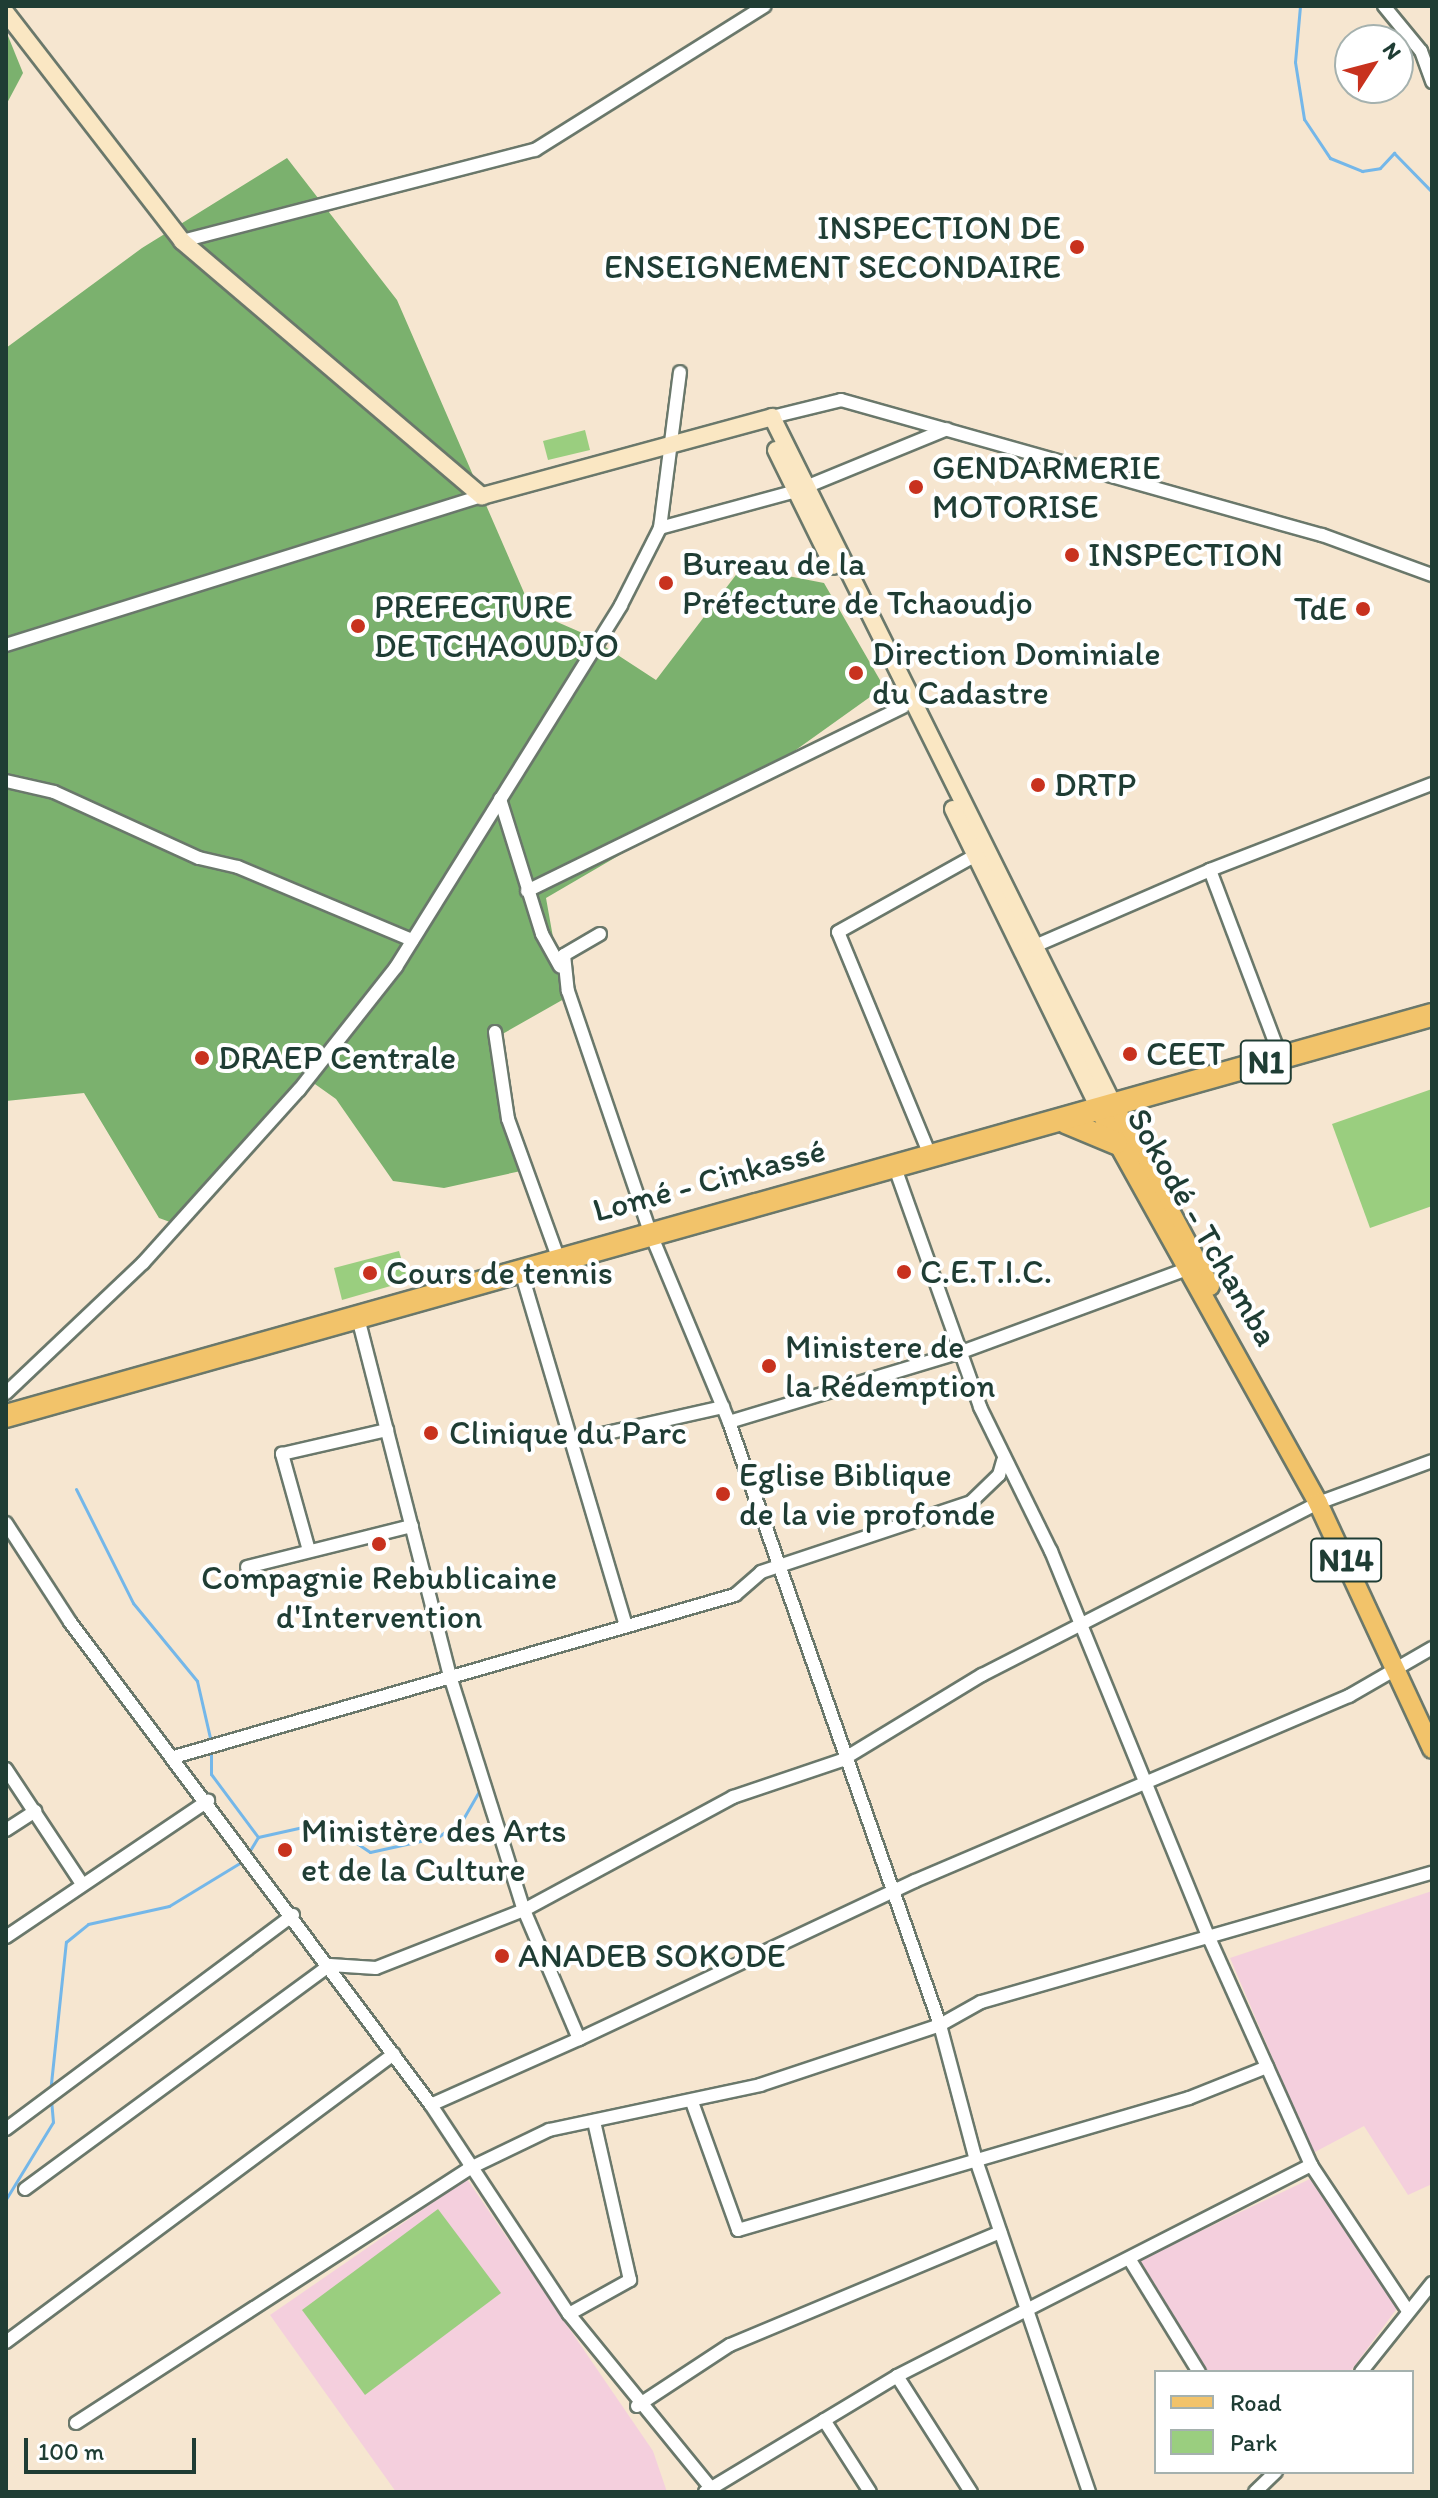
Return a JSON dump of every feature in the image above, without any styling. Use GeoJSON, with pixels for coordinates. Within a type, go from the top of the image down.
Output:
{"type":"FeatureCollection","features":[{"type":"Feature","properties":{"kind":"highway","name":"Lomé - Cinkassé"},"geometry":{"type":"LineString","coordinates":[[6,1416],[357,1312],[930,1155],[1066,1122],[1432,1015]]}},
{"type":"Feature","properties":{"kind":"highway"},"geometry":{"type":"LineString","coordinates":[[1066,1122],[1116,1143]]}},
{"type":"Feature","properties":{"kind":"main road"},"geometry":{"type":"LineString","coordinates":[[6,13],[182,241],[482,496],[672,447],[766,419],[1107,1108]]}},
{"type":"Feature","properties":{"kind":"main road"},"geometry":{"type":"LineString","coordinates":[[801,489],[976,855],[1029,949]]}},
{"type":"Feature","properties":{"kind":"main road","name":"Sokodé - Tchamba"},"geometry":{"type":"LineString","coordinates":[[1107,1108],[1116,1143],[1251,1375]]}},
{"type":"Feature","properties":{"kind":"main road","name":"Sokodé - Tchamba"},"geometry":{"type":"LineString","coordinates":[[1107,1108],[1318,1503],[1398,1666],[1432,1749]]}},
{"type":"Feature","properties":{"kind":"street"},"geometry":{"type":"LineString","coordinates":[[182,241],[535,150],[765,6]]}},
{"type":"Feature","properties":{"kind":"street"},"geometry":{"type":"LineString","coordinates":[[1384,6],[1421,51],[1432,82]]}},
{"type":"Feature","properties":{"kind":"street"},"geometry":{"type":"LineString","coordinates":[[6,1393],[143,1263],[289,1101],[412,940],[621,605],[660,528],[680,372]]}},
{"type":"Feature","properties":{"kind":"street"},"geometry":{"type":"LineString","coordinates":[[766,419],[841,400],[1322,535],[1432,575]]}},
{"type":"Feature","properties":{"kind":"street"},"geometry":{"type":"LineString","coordinates":[[660,528],[801,489],[947,429]]}},
{"type":"Feature","properties":{"kind":"street"},"geometry":{"type":"LineString","coordinates":[[6,645],[482,496]]}},
{"type":"Feature","properties":{"kind":"street"},"geometry":{"type":"LineString","coordinates":[[527,891],[903,707]]}},
{"type":"Feature","properties":{"kind":"street"},"geometry":{"type":"LineString","coordinates":[[6,781],[54,792],[199,858],[238,867],[412,940]]}},
{"type":"Feature","properties":{"kind":"street"},"geometry":{"type":"LineString","coordinates":[[1029,949],[1210,870],[1432,784]]}},
{"type":"Feature","properties":{"kind":"street"},"geometry":{"type":"LineString","coordinates":[[500,799],[527,891],[560,966],[650,1232],[729,1422],[842,1760],[940,2025],[976,2160],[1089,2492]]}},
{"type":"Feature","properties":{"kind":"street"},"geometry":{"type":"LineString","coordinates":[[930,1155],[838,932],[976,855]]}},
{"type":"Feature","properties":{"kind":"street"},"geometry":{"type":"LineString","coordinates":[[1210,870],[1281,1058]]}},
{"type":"Feature","properties":{"kind":"street"},"geometry":{"type":"LineString","coordinates":[[560,966],[568,949],[600,934]]}},
{"type":"Feature","properties":{"kind":"street"},"geometry":{"type":"LineString","coordinates":[[495,1032],[508,1119],[558,1257]]}},
{"type":"Feature","properties":{"kind":"street"},"geometry":{"type":"LineString","coordinates":[[894,1165],[1003,1461],[1019,1482],[1210,1940],[1311,2165],[1408,2311]]}},
{"type":"Feature","properties":{"kind":"street"},"geometry":{"type":"LineString","coordinates":[[520,1268],[626,1626]]}},
{"type":"Feature","properties":{"kind":"street"},"geometry":{"type":"LineString","coordinates":[[729,1422],[964,1351],[1187,1269]]}},
{"type":"Feature","properties":{"kind":"street"},"geometry":{"type":"LineString","coordinates":[[357,1312],[450,1676],[524,1910],[579,2039]]}},
{"type":"Feature","properties":{"kind":"street"},"geometry":{"type":"LineString","coordinates":[[571,1441],[723,1407]]}},
{"type":"Feature","properties":{"kind":"street"},"geometry":{"type":"LineString","coordinates":[[308,1547],[282,1454],[387,1430]]}},
{"type":"Feature","properties":{"kind":"street"},"geometry":{"type":"LineString","coordinates":[[174,1757],[735,1595],[777,1568],[971,1502],[999,1475],[1003,1461]]}},
{"type":"Feature","properties":{"kind":"street"},"geometry":{"type":"LineString","coordinates":[[25,2189],[330,1965],[376,1968],[524,1910],[733,1797],[842,1760],[1079,1624],[1318,1503],[1432,1461]]}},
{"type":"Feature","properties":{"kind":"street"},"geometry":{"type":"LineString","coordinates":[[6,1523],[70,1622],[248,1853],[431,2105],[468,2169],[569,2314],[637,2406],[710,2491],[897,2376],[1130,2260],[1311,2165]]}},
{"type":"Feature","properties":{"kind":"street"},"geometry":{"type":"LineString","coordinates":[[247,1567],[308,1547],[412,1526]]}},
{"type":"Feature","properties":{"kind":"street"},"geometry":{"type":"LineString","coordinates":[[431,2105],[892,1897],[915,1881],[1145,1787],[1349,1696],[1432,1648]]}},
{"type":"Feature","properties":{"kind":"street"},"geometry":{"type":"LineString","coordinates":[[6,1769],[82,1884]]}},
{"type":"Feature","properties":{"kind":"street"},"geometry":{"type":"LineString","coordinates":[[6,1937],[208,1801]]}},
{"type":"Feature","properties":{"kind":"street"},"geometry":{"type":"LineString","coordinates":[[6,1830],[35,1811]]}},
{"type":"Feature","properties":{"kind":"street"},"geometry":{"type":"LineString","coordinates":[[76,2423],[468,2169],[549,2130],[692,2102],[940,2025],[981,2002],[1135,1955],[1210,1940],[1432,1873]]}},
{"type":"Feature","properties":{"kind":"street"},"geometry":{"type":"LineString","coordinates":[[6,2129],[293,1915]]}},
{"type":"Feature","properties":{"kind":"street"},"geometry":{"type":"LineString","coordinates":[[6,2342],[394,2054]]}},
{"type":"Feature","properties":{"kind":"street"},"geometry":{"type":"LineString","coordinates":[[692,2102],[738,2230],[1189,2098],[1267,2067]]}},
{"type":"Feature","properties":{"kind":"street"},"geometry":{"type":"LineString","coordinates":[[569,2314],[630,2280],[594,2121]]}},
{"type":"Feature","properties":{"kind":"street"},"geometry":{"type":"LineString","coordinates":[[637,2406],[730,2345],[1000,2232]]}},
{"type":"Feature","properties":{"kind":"street"},"geometry":{"type":"LineString","coordinates":[[1130,2260],[1198,2370]]}},
{"type":"Feature","properties":{"kind":"street"},"geometry":{"type":"LineString","coordinates":[[1363,2370],[1432,2283]]}},
{"type":"Feature","properties":{"kind":"street"},"geometry":{"type":"LineString","coordinates":[[897,2376],[971,2492]]}},
{"type":"Feature","properties":{"kind":"street"},"geometry":{"type":"LineString","coordinates":[[824,2420],[870,2492]]}},
{"type":"Feature","properties":{"kind":"street"},"geometry":{"type":"LineString","coordinates":[[1255,2492],[1271,2474]]}},
{"type":"Feature","properties":{"kind":"shaded area"},"geometry":{"type":"Polygon","coordinates":[[[1432,1891],[1432,2184],[1408,2195],[1364,2126],[1313,2153],[1230,1958],[1432,1891]]]}},
{"type":"Feature","properties":{"kind":"shaded area"},"geometry":{"type":"Polygon","coordinates":[[[467,2179],[653,2451],[667,2492],[396,2492],[270,2315],[467,2179]]]}},
{"type":"Feature","properties":{"kind":"shaded area"},"geometry":{"type":"Polygon","coordinates":[[[1310,2179],[1398,2307],[1351,2370],[1206,2370],[1140,2260],[1310,2179]]]}},
{"type":"Feature","properties":{"kind":"green space"},"geometry":{"type":"Polygon","coordinates":[[[6,31],[23,73],[6,105],[6,31]]]}},
{"type":"Feature","properties":{"kind":"green space"},"geometry":{"type":"Polygon","coordinates":[[[287,158],[397,300],[532,611],[587,635],[656,680],[742,567],[824,583],[884,687],[779,762],[546,898],[564,999],[490,1041],[521,1171],[444,1188],[393,1181],[336,1099],[305,1077],[170,1222],[159,1218],[84,1093],[6,1101],[6,348],[142,248],[287,158]]]}},
{"type":"Feature","properties":{"kind":"green space"},"geometry":{"type":"Polygon","coordinates":[[[585,430],[590,450],[548,460],[543,441],[585,430]]]}},
{"type":"Feature","properties":{"kind":"green space"},"geometry":{"type":"Polygon","coordinates":[[[1432,1089],[1432,1206],[1370,1228],[1332,1124],[1432,1089]]]}},
{"type":"Feature","properties":{"kind":"green space","name":"Cours de tennis"},"geometry":{"type":"Polygon","coordinates":[[[399,1251],[408,1281],[342,1300],[334,1268],[399,1251]]]}},
{"type":"Feature","properties":{"kind":"green space"},"geometry":{"type":"Polygon","coordinates":[[[438,2209],[501,2293],[365,2395],[302,2310],[438,2209]]]}},
{"type":"Feature","properties":{"kind":"waterway"},"geometry":{"type":"LineString","coordinates":[[1217,6],[1225,6]]}},
{"type":"Feature","properties":{"kind":"waterway"},"geometry":{"type":"LineString","coordinates":[[1300,6],[1295,62],[1304,119],[1330,158],[1362,171],[1380,168],[1394,153],[1432,192]]}},
{"type":"Feature","properties":{"kind":"waterway"},"geometry":{"type":"LineString","coordinates":[[76,1489],[133,1603],[197,1681],[211,1742]]}},
{"type":"Feature","properties":{"kind":"waterway"},"geometry":{"type":"LineString","coordinates":[[211,1749],[211,1774],[258,1837],[247,1855]]}},
{"type":"Feature","properties":{"kind":"waterway"},"geometry":{"type":"LineString","coordinates":[[258,1837],[325,1822],[370,1852],[438,1837],[463,1819],[480,1789]]}},
{"type":"Feature","properties":{"kind":"waterway"},"geometry":{"type":"LineString","coordinates":[[50,2093],[66,1942],[88,1924],[169,1906],[243,1861]]}},
{"type":"Feature","properties":{"kind":"waterway"},"geometry":{"type":"LineString","coordinates":[[6,2199],[53,2122],[51,2100]]}},
{"type":"Feature","properties":{"kind":"place","name":"INSPECTION DE ENSEIGNEMENT SECONDAIRE"},"geometry":{"type":"Point","coordinates":[1077,247]}},
{"type":"Feature","properties":{"kind":"place","name":"GENDARMERIE MOTORISE"},"geometry":{"type":"Point","coordinates":[916,487]}},
{"type":"Feature","properties":{"kind":"place","name":"INSPECTION"},"geometry":{"type":"Point","coordinates":[1072,555]}},
{"type":"Feature","properties":{"kind":"place","name":"Bureau de la Préfecture de Tchaoudjo"},"geometry":{"type":"Point","coordinates":[666,583]}},
{"type":"Feature","properties":{"kind":"place","name":"TdE"},"geometry":{"type":"Point","coordinates":[1363,609]}},
{"type":"Feature","properties":{"kind":"place","name":"PREFECTURE DE TCHAOUDJO"},"geometry":{"type":"Point","coordinates":[358,626]}},
{"type":"Feature","properties":{"kind":"place","name":"Direction Dominiale du Cadastre"},"geometry":{"type":"Point","coordinates":[856,673]}},
{"type":"Feature","properties":{"kind":"place","name":"DRTP"},"geometry":{"type":"Point","coordinates":[1038,785]}},
{"type":"Feature","properties":{"kind":"place","name":"CEET"},"geometry":{"type":"Point","coordinates":[1130,1054]}},
{"type":"Feature","properties":{"kind":"place","name":"DRAEP Centrale"},"geometry":{"type":"Point","coordinates":[202,1058]}},
{"type":"Feature","properties":{"kind":"place","name":"C.E.T.I.C."},"geometry":{"type":"Point","coordinates":[904,1272]}},
{"type":"Feature","properties":{"kind":"place","name":"Cours de tennis"},"geometry":{"type":"Point","coordinates":[370,1273]}},
{"type":"Feature","properties":{"kind":"place","name":"Ministere de la Rédemption"},"geometry":{"type":"Point","coordinates":[769,1366]}},
{"type":"Feature","properties":{"kind":"place","name":"Clinique du Parc"},"geometry":{"type":"Point","coordinates":[431,1433]}},
{"type":"Feature","properties":{"kind":"place","name":"Eglise Biblique de la vie profonde"},"geometry":{"type":"Point","coordinates":[723,1494]}},
{"type":"Feature","properties":{"kind":"place","name":"Compagnie Rebublicaine d'Intervention"},"geometry":{"type":"Point","coordinates":[379,1544]}},
{"type":"Feature","properties":{"kind":"place","name":"Ministère des Arts et de la Culture"},"geometry":{"type":"Point","coordinates":[285,1850]}},
{"type":"Feature","properties":{"kind":"place","name":"ANADEB SOKODE"},"geometry":{"type":"Point","coordinates":[502,1956]}}]}
